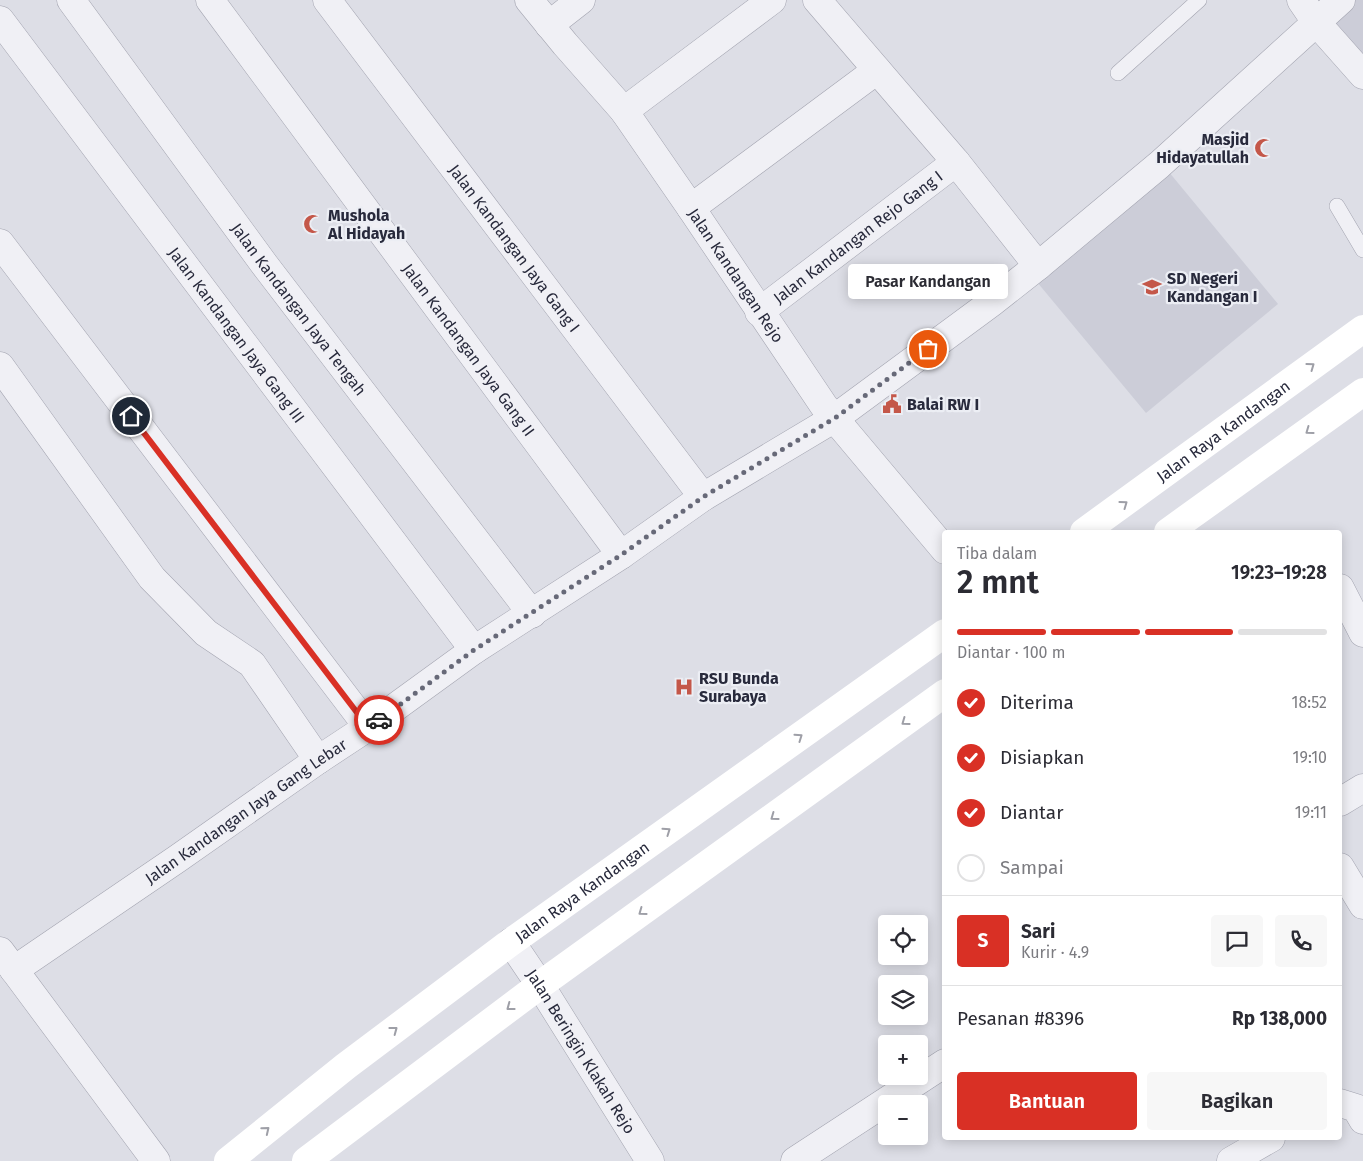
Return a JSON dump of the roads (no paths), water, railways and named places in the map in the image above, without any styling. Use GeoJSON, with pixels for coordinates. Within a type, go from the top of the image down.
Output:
{"type":"FeatureCollection","features":[{"type":"Feature","properties":{"kind":"main road","name":"Jalan Raya Kandangan"},"geometry":{"type":"LineString","coordinates":[[1087,530],[1363,328]]}},
{"type":"Feature","properties":{"kind":"main road"},"geometry":{"type":"LineString","coordinates":[[1171,530],[1363,392]]}},
{"type":"Feature","properties":{"kind":"main road","name":"Jalan Raya Kandangan"},"geometry":{"type":"LineString","coordinates":[[228,1161],[346,1066],[511,942],[942,635]]}},
{"type":"Feature","properties":{"kind":"main road"},"geometry":{"type":"LineString","coordinates":[[306,1161],[540,985],[942,695]]}},
{"type":"Feature","properties":{"kind":"street","name":"Jalan Kandangan Jaya Tengah"},"geometry":{"type":"LineString","coordinates":[[71,0],[264,264],[532,614]]}},
{"type":"Feature","properties":{"kind":"street","name":"Jalan Kandangan Jaya Gang II"},"geometry":{"type":"LineString","coordinates":[[210,0],[621,555]]}},
{"type":"Feature","properties":{"kind":"street","name":"Jalan Kandangan Jaya Gang I"},"geometry":{"type":"LineString","coordinates":[[327,0],[703,497]]}},
{"type":"Feature","properties":{"kind":"street","name":"Jalan Kandangan Rejo"},"geometry":{"type":"LineString","coordinates":[[529,0],[624,111],[824,406],[942,546]]}},
{"type":"Feature","properties":{"kind":"street"},"geometry":{"type":"LineString","coordinates":[[549,25],[581,0]]}},
{"type":"Feature","properties":{"kind":"street"},"geometry":{"type":"LineString","coordinates":[[624,111],[772,0]]}},
{"type":"Feature","properties":{"kind":"street"},"geometry":{"type":"LineString","coordinates":[[817,0],[956,162],[1038,266]]}},
{"type":"Feature","properties":{"kind":"street"},"geometry":{"type":"LineString","coordinates":[[1301,0],[1316,22],[1363,75]]}},
{"type":"Feature","properties":{"kind":"street","name":"Jalan Kandangan Jaya Gang Lebar"},"geometry":{"type":"LineString","coordinates":[[7,961],[177,859],[368,727],[474,650],[621,555],[703,497],[835,418],[1038,266],[1160,165],[1341,0]]}},
{"type":"Feature","properties":{"kind":"street","name":"Jalan Kandangan Jaya Gang III"},"geometry":{"type":"LineString","coordinates":[[0,20],[474,650]]}},
{"type":"Feature","properties":{"kind":"street"},"geometry":{"type":"LineString","coordinates":[[691,208],[877,70]]}},
{"type":"Feature","properties":{"kind":"street","name":"Jalan Kandangan Rejo Gang I"},"geometry":{"type":"LineString","coordinates":[[760,312],[956,162]]}},
{"type":"Feature","properties":{"kind":"street"},"geometry":{"type":"LineString","coordinates":[[0,243],[368,727]]}},
{"type":"Feature","properties":{"kind":"street"},"geometry":{"type":"LineString","coordinates":[[0,366],[152,578],[206,632],[252,664],[318,760]]}},
{"type":"Feature","properties":{"kind":"street"},"geometry":{"type":"LineString","coordinates":[[1342,592],[1363,633]]}},
{"type":"Feature","properties":{"kind":"street"},"geometry":{"type":"LineString","coordinates":[[1342,801],[1363,788]]}},
{"type":"Feature","properties":{"kind":"street"},"geometry":{"type":"LineString","coordinates":[[1342,870],[1363,905]]}},
{"type":"Feature","properties":{"kind":"street","name":"Jalan Beringin Klakah Rejo"},"geometry":{"type":"LineString","coordinates":[[511,942],[650,1161]]}},
{"type":"Feature","properties":{"kind":"street"},"geometry":{"type":"LineString","coordinates":[[7,961],[156,1161]]}},
{"type":"Feature","properties":{"kind":"street"},"geometry":{"type":"LineString","coordinates":[[795,1161],[942,1065]]}},
{"type":"Feature","properties":{"kind":"street"},"geometry":{"type":"LineString","coordinates":[[1342,1104],[1356,1108],[1363,1120]]}},
{"type":"Feature","properties":{"kind":"street"},"geometry":{"type":"LineString","coordinates":[[1231,1161],[1268,1140]]}},
{"type":"Feature","properties":{"kind":"lane"},"geometry":{"type":"LineString","coordinates":[[1118,73],[1199,0]]}},
{"type":"Feature","properties":{"kind":"lane"},"geometry":{"type":"LineString","coordinates":[[1337,206],[1363,250]]}},
{"type":"Feature","properties":{"kind":"place","name":"Masjid Hidayatullah"},"geometry":{"type":"Point","coordinates":[1264,148]}},
{"type":"Feature","properties":{"kind":"place","name":"Mushola Al Hidayah"},"geometry":{"type":"Point","coordinates":[313,224]}},
{"type":"Feature","properties":{"kind":"place","name":"SD Negeri Kandangan I"},"geometry":{"type":"Point","coordinates":[1152,287]}},
{"type":"Feature","properties":{"kind":"place","name":"Pasar Kandangan"},"geometry":{"type":"Point","coordinates":[928,349]}},
{"type":"Feature","properties":{"kind":"place","name":"Balai RW I"},"geometry":{"type":"Point","coordinates":[892,404]}},
{"type":"Feature","properties":{"kind":"place","name":"RSU Bunda Surabaya"},"geometry":{"type":"Point","coordinates":[684,687]}}]}
